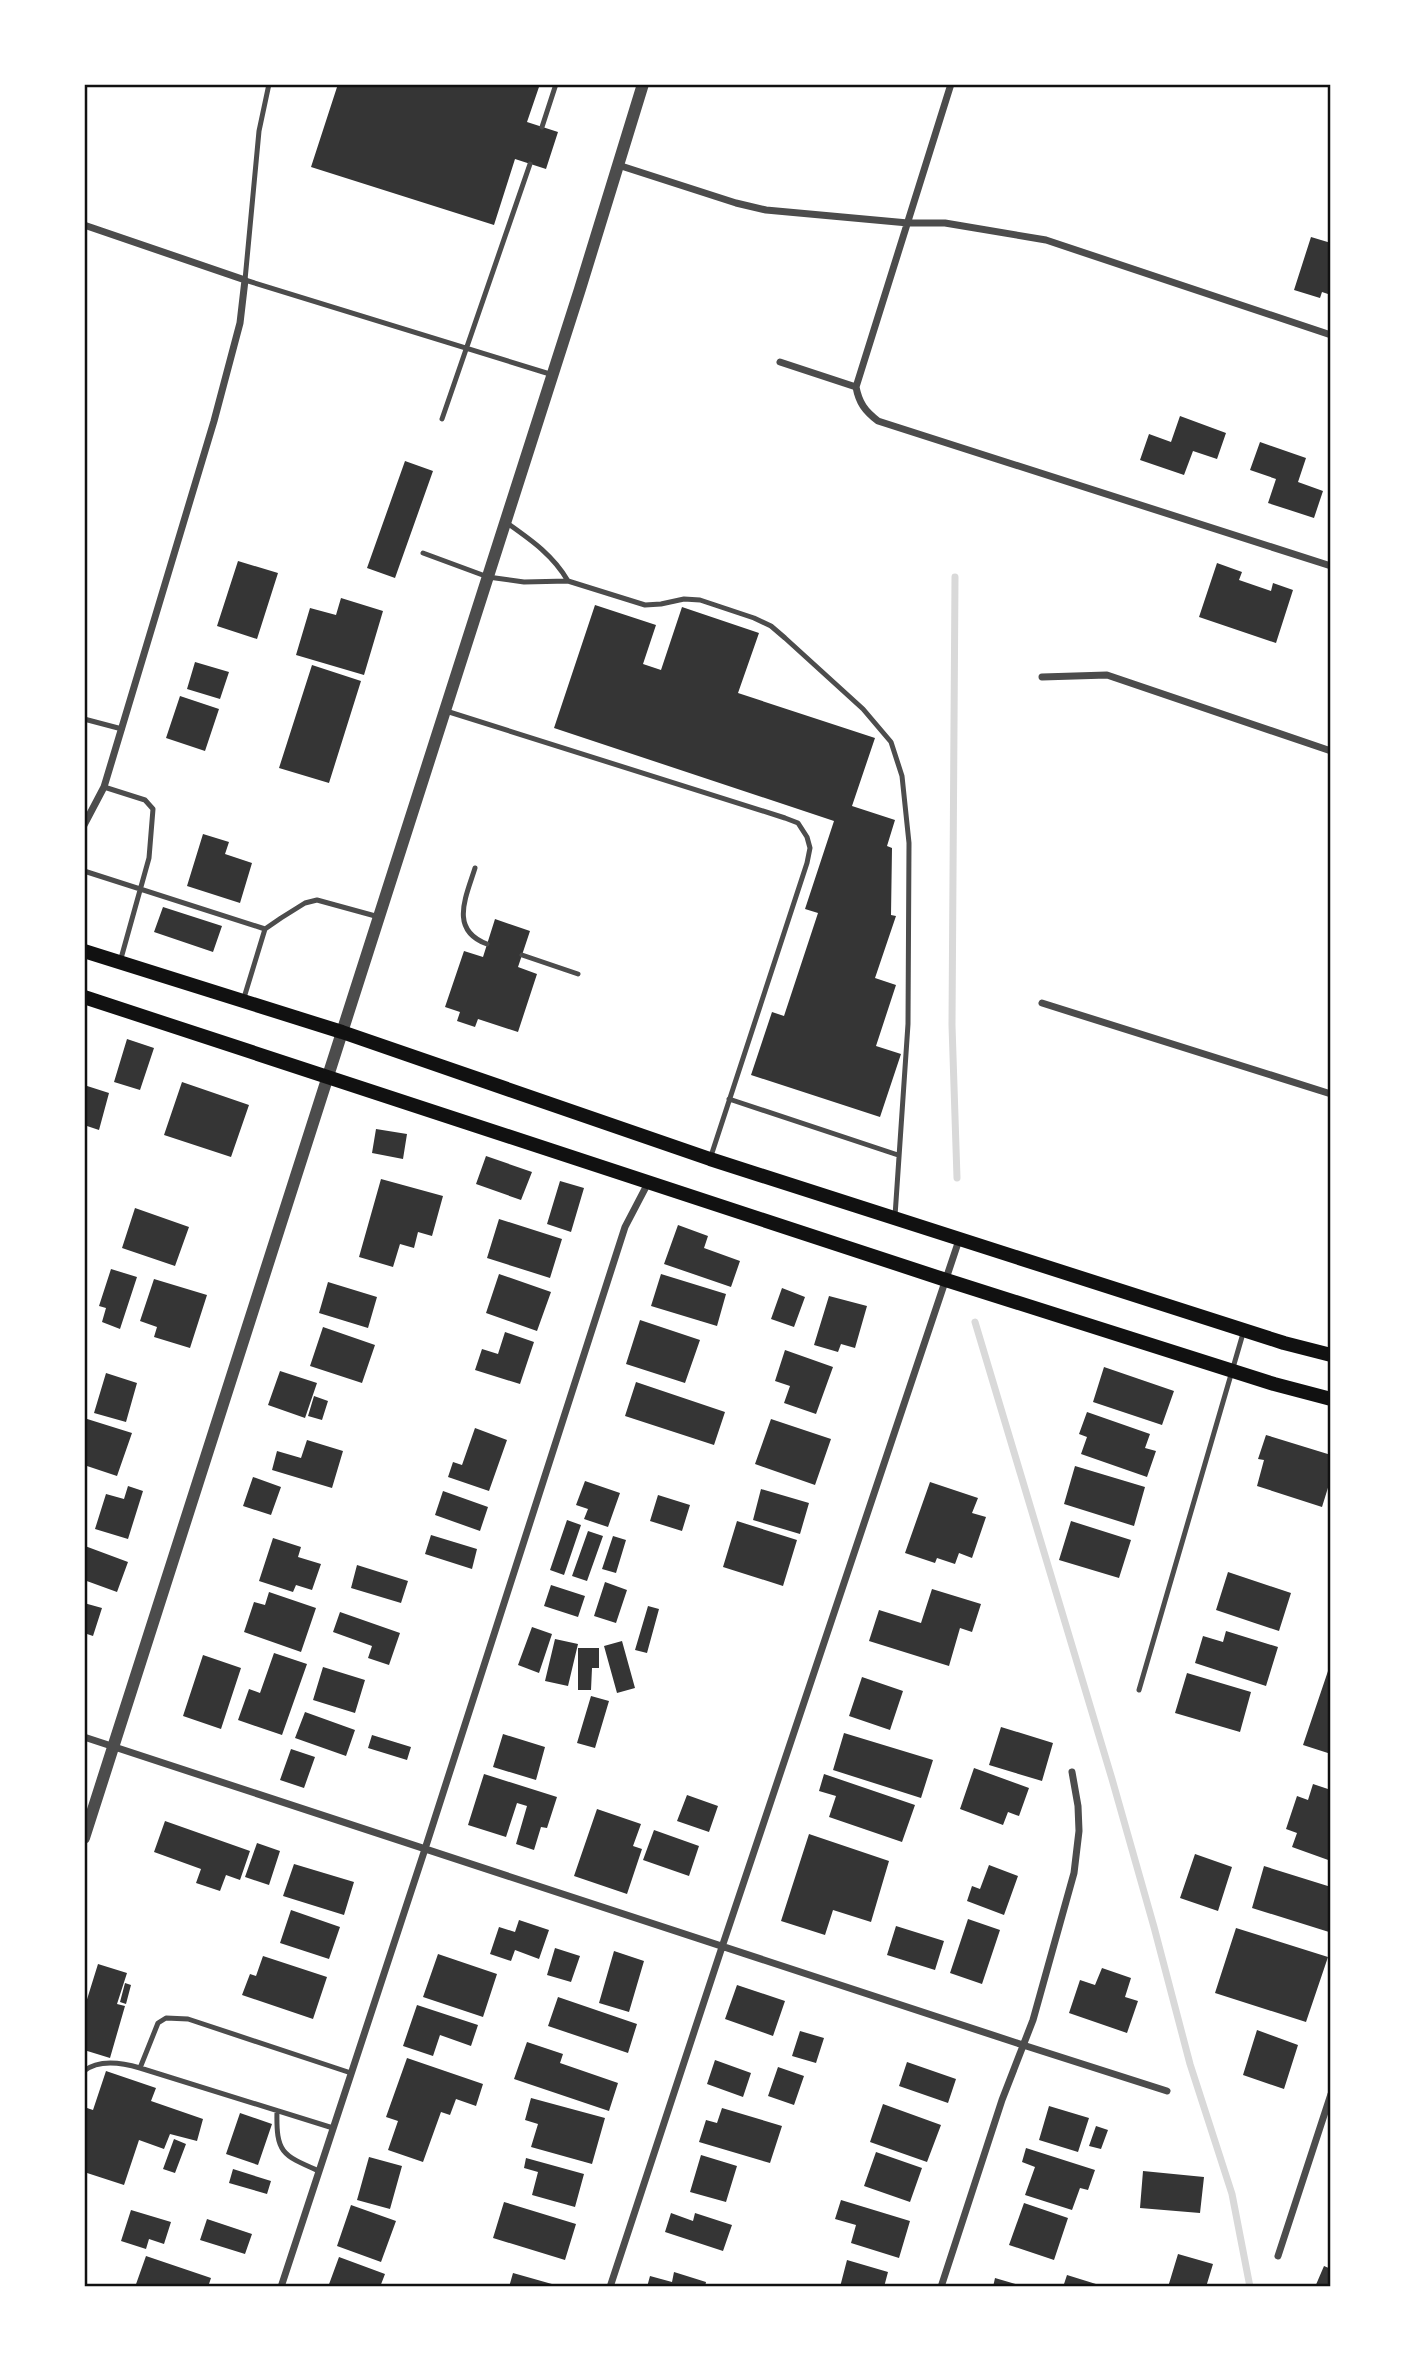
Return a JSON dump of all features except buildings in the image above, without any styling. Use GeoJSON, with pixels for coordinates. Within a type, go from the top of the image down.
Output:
{"type":"FeatureCollection","features":[{"type":"Feature","properties":{"kind":"main road"},"geometry":{"type":"LineString","coordinates":[[84,951],[342,1032],[710,1159],[959,1240],[1244,1331],[1331,1355]]}},
{"type":"Feature","properties":{"kind":"main road"},"geometry":{"type":"LineString","coordinates":[[84,997],[329,1075],[946,1280],[1231,1371],[1331,1399]]}},
{"type":"Feature","properties":{"kind":"street"},"geometry":{"type":"LineString","coordinates":[[84,1838],[553,375],[643,84]]}},
{"type":"Feature","properties":{"kind":"street"},"geometry":{"type":"LineString","coordinates":[[951,84],[856,387],[858,400],[867,412],[878,421],[1331,566]]}},
{"type":"Feature","properties":{"kind":"street"},"geometry":{"type":"LineString","coordinates":[[618,165],[766,210],[908,223],[946,223],[1046,240],[1331,335]]}},
{"type":"Feature","properties":{"kind":"street"},"geometry":{"type":"LineString","coordinates":[[84,225],[245,280],[240,323],[224,386],[104,787],[84,825]]}},
{"type":"Feature","properties":{"kind":"street"},"geometry":{"type":"LineString","coordinates":[[780,362],[856,387]]}},
{"type":"Feature","properties":{"kind":"street"},"geometry":{"type":"LineString","coordinates":[[1042,677],[1107,675],[1331,751]]}},
{"type":"Feature","properties":{"kind":"street"},"geometry":{"type":"LineString","coordinates":[[1042,1003],[1331,1094]]}},
{"type":"Feature","properties":{"kind":"street"},"geometry":{"type":"LineString","coordinates":[[281,2287],[625,1227],[648,1183]]}},
{"type":"Feature","properties":{"kind":"street"},"geometry":{"type":"LineString","coordinates":[[610,2287],[959,1240]]}},
{"type":"Feature","properties":{"kind":"street"},"geometry":{"type":"LineString","coordinates":[[84,1737],[1167,2091]]}},
{"type":"Feature","properties":{"kind":"street"},"geometry":{"type":"LineString","coordinates":[[941,2287],[1002,2100],[1033,2020],[1074,1874],[1079,1830],[1072,1772]]}},
{"type":"Feature","properties":{"kind":"street"},"geometry":{"type":"LineString","coordinates":[[1278,2256],[1331,2094]]}},
{"type":"Feature","properties":{"kind":"lane"},"geometry":{"type":"LineString","coordinates":[[269,84],[259,131],[245,280],[553,375]]}},
{"type":"Feature","properties":{"kind":"lane"},"geometry":{"type":"LineString","coordinates":[[542,127],[555,84]]}},
{"type":"Feature","properties":{"kind":"lane"},"geometry":{"type":"LineString","coordinates":[[442,419],[530,163]]}},
{"type":"Feature","properties":{"kind":"lane"},"geometry":{"type":"LineString","coordinates":[[506,522],[541,547],[568,580]]}},
{"type":"Feature","properties":{"kind":"lane"},"geometry":{"type":"LineString","coordinates":[[423,553],[488,577],[524,582],[568,580],[645,605],[684,599],[700,600],[771,626],[863,709],[891,742],[902,776],[909,843],[908,1024],[895,1219]]}},
{"type":"Feature","properties":{"kind":"lane"},"geometry":{"type":"LineString","coordinates":[[445,711],[785,818],[798,823],[803,829],[810,848],[807,863],[710,1159]]}},
{"type":"Feature","properties":{"kind":"lane"},"geometry":{"type":"LineString","coordinates":[[84,719],[122,729]]}},
{"type":"Feature","properties":{"kind":"lane"},"geometry":{"type":"LineString","coordinates":[[104,787],[145,800],[153,809],[149,858],[120,962]]}},
{"type":"Feature","properties":{"kind":"lane"},"geometry":{"type":"LineString","coordinates":[[475,868],[464,908],[464,923],[471,935],[487,944]]}},
{"type":"Feature","properties":{"kind":"lane"},"geometry":{"type":"LineString","coordinates":[[84,871],[265,929]]}},
{"type":"Feature","properties":{"kind":"lane"},"geometry":{"type":"LineString","coordinates":[[243,1001],[265,929],[305,903],[317,900],[379,917]]}},
{"type":"Feature","properties":{"kind":"lane"},"geometry":{"type":"LineString","coordinates":[[522,955],[578,974]]}},
{"type":"Feature","properties":{"kind":"lane"},"geometry":{"type":"LineString","coordinates":[[729,1099],[898,1155]]}},
{"type":"Feature","properties":{"kind":"lane"},"geometry":{"type":"LineString","coordinates":[[1139,1690],[1244,1331]]}},
{"type":"Feature","properties":{"kind":"lane"},"geometry":{"type":"LineString","coordinates":[[140,2068],[158,2023],[166,2018],[188,2019],[351,2073]]}},
{"type":"Feature","properties":{"kind":"lane"},"geometry":{"type":"LineString","coordinates":[[84,2070],[90,2066],[112,2063],[140,2068],[333,2129]]}},
{"type":"Feature","properties":{"kind":"lane"},"geometry":{"type":"LineString","coordinates":[[277,2111],[280,2149],[289,2158],[319,2171]]}},
{"type":"Feature","properties":{"kind":"waterway"},"geometry":{"type":"LineString","coordinates":[[955,577],[952,1025],[957,1178]]}},
{"type":"Feature","properties":{"kind":"waterway"},"geometry":{"type":"LineString","coordinates":[[975,1322],[1112,1779],[1190,2064],[1232,2194],[1250,2287]]}}]}
